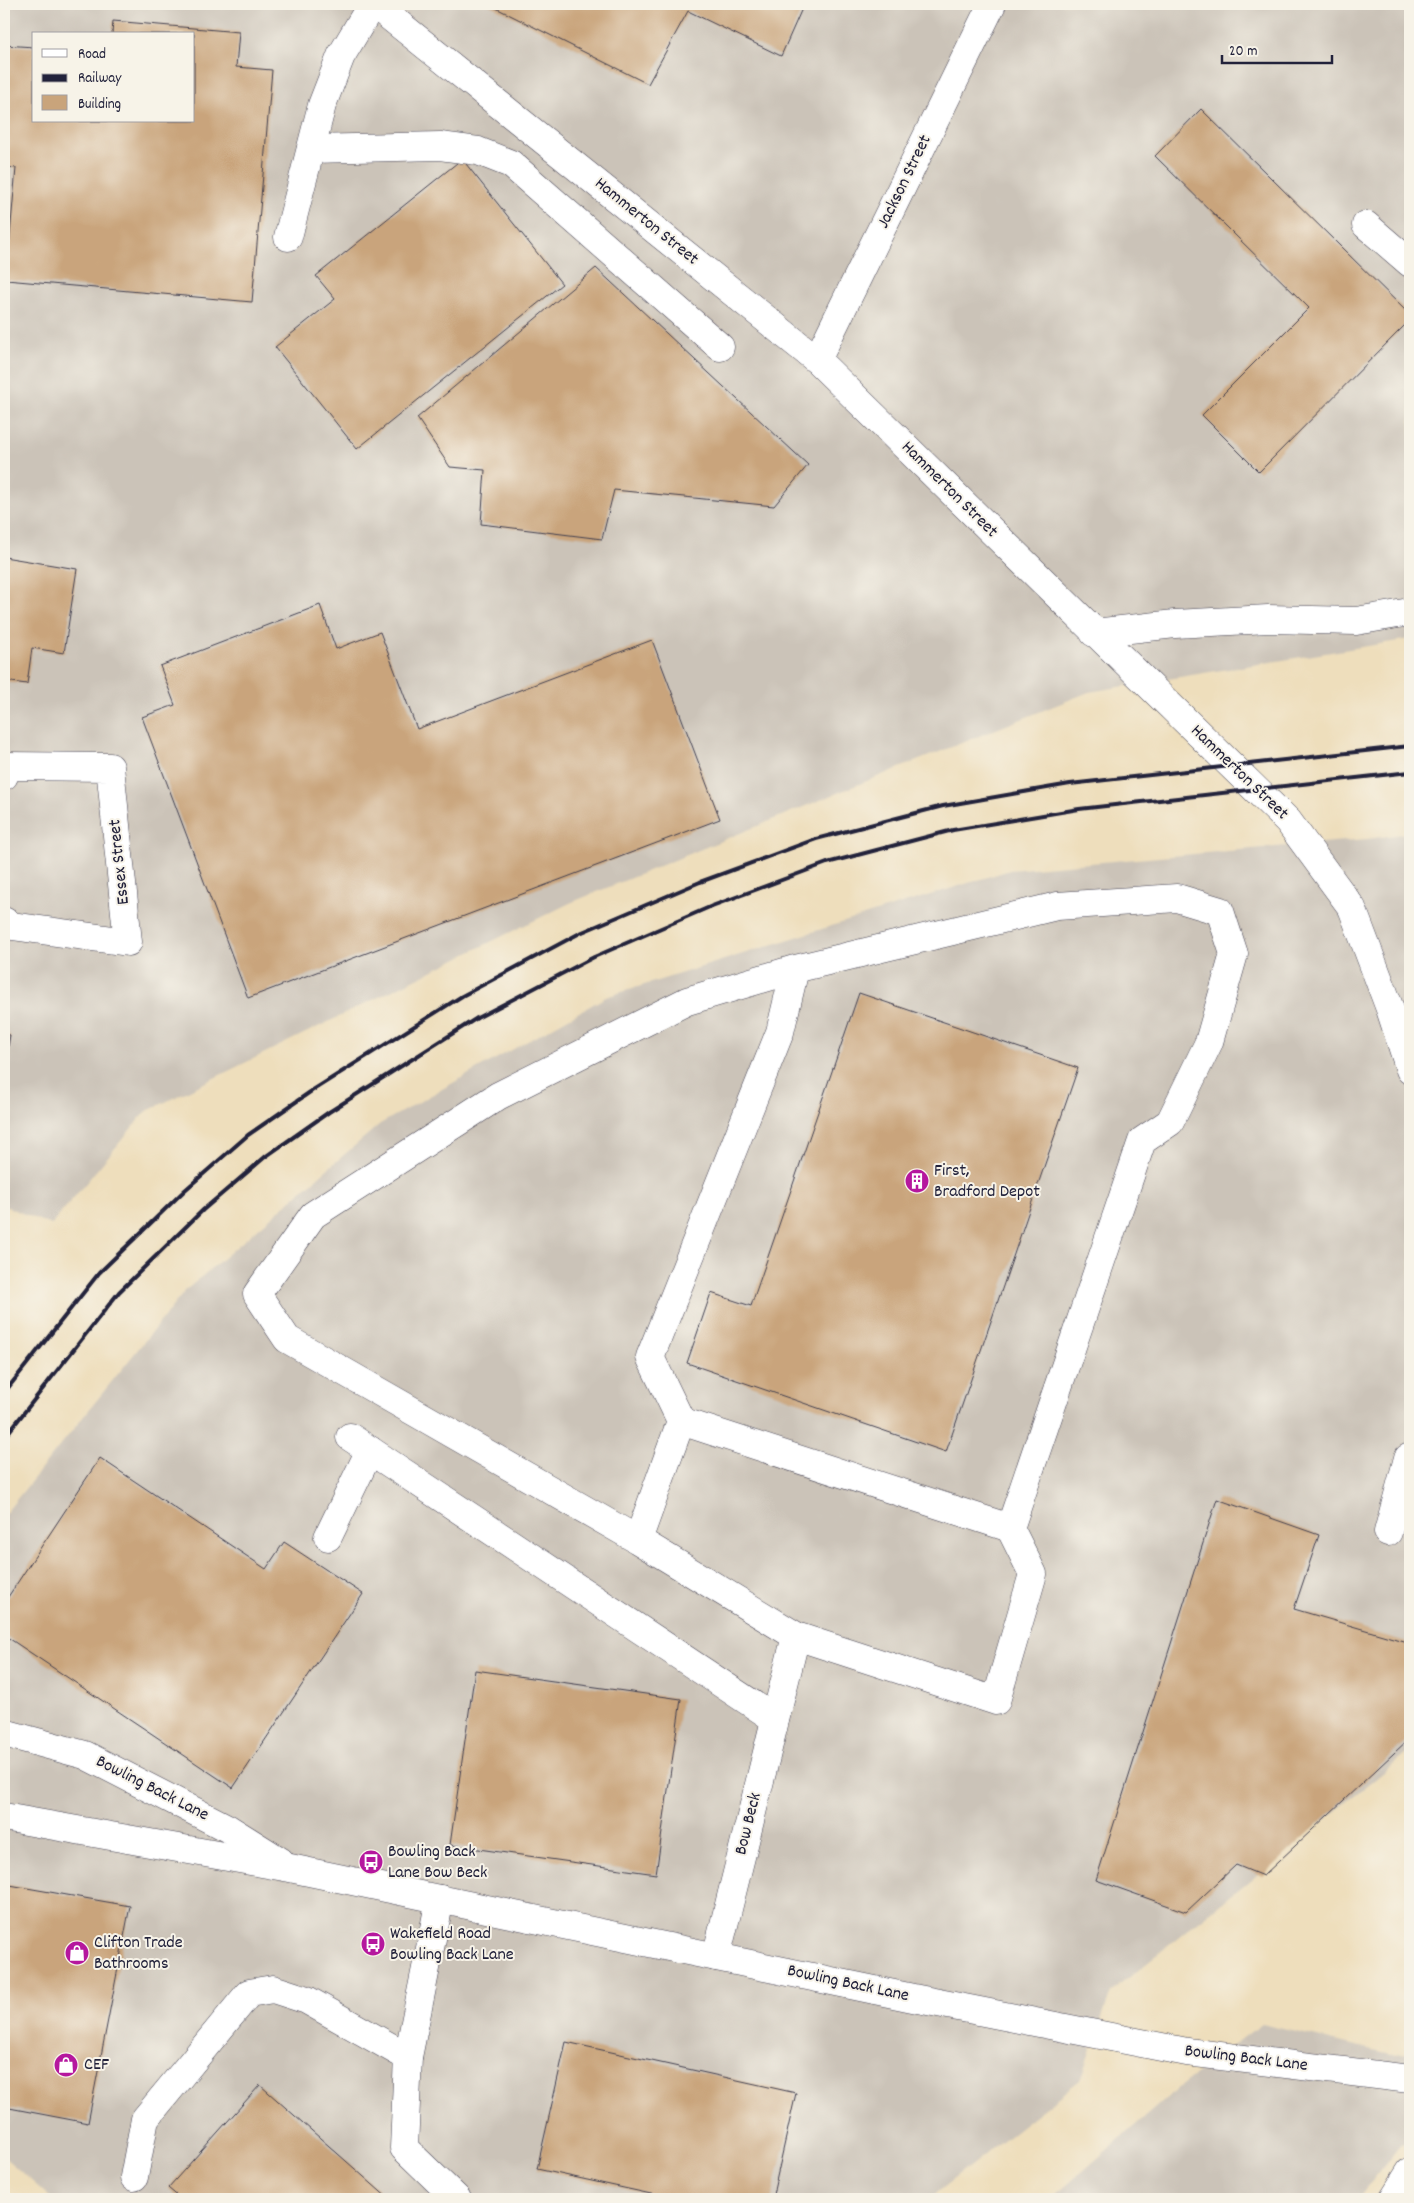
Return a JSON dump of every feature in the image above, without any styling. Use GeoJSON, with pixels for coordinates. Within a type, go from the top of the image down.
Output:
{"type":"FeatureCollection","features":[{"type":"Feature","properties":{"kind":"street"},"geometry":{"type":"LineString","coordinates":[[288,237],[322,105],[342,56],[373,4]]}},
{"type":"Feature","properties":{"kind":"street","name":"Hammerton Street"},"geometry":{"type":"LineString","coordinates":[[373,4],[817,360],[1288,821],[1352,908],[1390,1009],[1410,1070]]}},
{"type":"Feature","properties":{"kind":"street","name":"Jackson Street"},"geometry":{"type":"LineString","coordinates":[[817,360],[992,4]]}},
{"type":"Feature","properties":{"kind":"street"},"geometry":{"type":"LineString","coordinates":[[311,149],[440,146],[478,151],[511,164],[720,346]]}},
{"type":"Feature","properties":{"kind":"street"},"geometry":{"type":"LineString","coordinates":[[1366,226],[1410,263]]}},
{"type":"Feature","properties":{"kind":"street"},"geometry":{"type":"LineString","coordinates":[[1094,633],[1175,624],[1268,619],[1356,620],[1410,612]]}},
{"type":"Feature","properties":{"kind":"street","name":"Essex Street"},"geometry":{"type":"LineString","coordinates":[[4,776],[6,766],[110,768],[128,942],[12,926],[4,921]]}},
{"type":"Feature","properties":{"kind":"street"},"geometry":{"type":"LineString","coordinates":[[1177,898],[1220,911],[1234,954],[1209,1042],[1170,1122],[1142,1141],[1010,1528],[1033,1574],[996,1701],[796,1636],[638,1540],[287,1339],[257,1294],[313,1215],[498,1096],[687,1001],[795,969],[1057,906],[1177,898]]}},
{"type":"Feature","properties":{"kind":"street"},"geometry":{"type":"LineString","coordinates":[[638,1540],[681,1421],[650,1357],[780,1032],[795,969]]}},
{"type":"Feature","properties":{"kind":"street"},"geometry":{"type":"LineString","coordinates":[[681,1421],[1010,1528]]}},
{"type":"Feature","properties":{"kind":"street"},"geometry":{"type":"LineString","coordinates":[[328,1537],[360,1444],[775,1719]]}},
{"type":"Feature","properties":{"kind":"street"},"geometry":{"type":"LineString","coordinates":[[1388,1532],[1408,1458],[1410,1457]]}},
{"type":"Feature","properties":{"kind":"street","name":"Bow Beck"},"geometry":{"type":"LineString","coordinates":[[716,1957],[796,1636]]}},
{"type":"Feature","properties":{"kind":"street","name":"Bowling Back Lane"},"geometry":{"type":"LineString","coordinates":[[4,1733],[85,1755],[229,1829],[290,1868]]}},
{"type":"Feature","properties":{"kind":"street","name":"Bowling Back Lane"},"geometry":{"type":"LineString","coordinates":[[4,1817],[290,1868],[716,1957],[1187,2052],[1410,2079]]}},
{"type":"Feature","properties":{"kind":"street"},"geometry":{"type":"LineString","coordinates":[[440,1899],[408,2058],[404,2148],[457,2199]]}},
{"type":"Feature","properties":{"kind":"street"},"geometry":{"type":"LineString","coordinates":[[134,2177],[145,2119],[248,1993],[273,1989],[307,2000],[408,2058]]}},
{"type":"Feature","properties":{"kind":"street"},"geometry":{"type":"LineString","coordinates":[[1393,2199],[1410,2172]]}},
{"type":"Feature","properties":{"kind":"shaded area"},"geometry":{"type":"Polygon","coordinates":[[[4,4],[1410,4],[1410,639],[1089,692],[847,789],[570,903],[145,1112],[51,1225],[7,1207],[4,1209],[4,4]]]}},
{"type":"Feature","properties":{"kind":"shaded area"},"geometry":{"type":"Polygon","coordinates":[[[1410,833],[1410,1751],[1111,1992],[1080,2080],[928,2199],[52,2199],[4,2157],[4,1515],[185,1291],[380,1124],[606,997],[1010,870],[1367,839],[1410,833]]]}},
{"type":"Feature","properties":{"kind":"shaded area"},"geometry":{"type":"Polygon","coordinates":[[[1261,2024],[1391,2054],[1410,2053],[1410,2141],[1401,2144],[1358,2199],[1051,2199],[1178,2088],[1261,2024]]]}},
{"type":"Feature","properties":{"kind":"building"},"geometry":{"type":"Polygon","coordinates":[[[488,4],[804,4],[781,56],[688,11],[648,84],[488,4]]]}},
{"type":"Feature","properties":{"kind":"building"},"geometry":{"type":"Polygon","coordinates":[[[113,21],[239,32],[236,67],[272,70],[252,302],[6,280],[16,168],[4,167],[4,45],[32,47],[32,122],[195,122],[195,32],[112,32],[113,21]]]}},
{"type":"Feature","properties":{"kind":"building"},"geometry":{"type":"Polygon","coordinates":[[[1201,109],[1410,315],[1410,320],[1259,472],[1202,415],[1309,308],[1155,156],[1201,109]]]}},
{"type":"Feature","properties":{"kind":"building"},"geometry":{"type":"Polygon","coordinates":[[[462,159],[562,284],[357,449],[275,347],[335,299],[316,276],[462,159]]]}},
{"type":"Feature","properties":{"kind":"building"},"geometry":{"type":"Polygon","coordinates":[[[596,268],[808,465],[774,506],[614,490],[602,539],[481,524],[485,470],[450,467],[417,418],[596,268]]]}},
{"type":"Feature","properties":{"kind":"building"},"geometry":{"type":"Polygon","coordinates":[[[4,557],[77,569],[64,653],[32,648],[27,684],[4,681],[4,557]]]}},
{"type":"Feature","properties":{"kind":"building"},"geometry":{"type":"Polygon","coordinates":[[[320,605],[336,649],[380,632],[417,729],[652,640],[720,819],[248,998],[142,717],[175,705],[160,666],[320,605]]]}},
{"type":"Feature","properties":{"kind":"building","name":"First, Bradford Depot"},"geometry":{"type":"Polygon","coordinates":[[[859,993],[1078,1068],[946,1452],[687,1363],[711,1293],[751,1306],[859,993]]]}},
{"type":"Feature","properties":{"kind":"building"},"geometry":{"type":"Polygon","coordinates":[[[4,1034],[10,1035],[5,1066],[4,1066],[4,1034]]]}},
{"type":"Feature","properties":{"kind":"building"},"geometry":{"type":"Polygon","coordinates":[[[100,1458],[266,1569],[284,1542],[363,1594],[233,1788],[4,1635],[4,1603],[100,1458]]]}},
{"type":"Feature","properties":{"kind":"building"},"geometry":{"type":"Polygon","coordinates":[[[1217,1499],[1319,1535],[1294,1609],[1410,1643],[1410,1738],[1263,1876],[1236,1865],[1186,1912],[1096,1880],[1217,1499]]]}},
{"type":"Feature","properties":{"kind":"building"},"geometry":{"type":"Polygon","coordinates":[[[475,1670],[681,1699],[656,1874],[450,1845],[475,1670]]]}},
{"type":"Feature","properties":{"kind":"building"},"geometry":{"type":"Polygon","coordinates":[[[4,1884],[130,1906],[88,2123],[4,2107],[4,1884]]]}},
{"type":"Feature","properties":{"kind":"building"},"geometry":{"type":"Polygon","coordinates":[[[566,2042],[796,2093],[772,2199],[674,2199],[537,2169],[566,2042]]]}},
{"type":"Feature","properties":{"kind":"building"},"geometry":{"type":"Polygon","coordinates":[[[260,2085],[389,2199],[181,2199],[168,2188],[260,2085]]]}},
{"type":"Feature","properties":{"kind":"railway"},"geometry":{"type":"LineString","coordinates":[[4,1393],[99,1273],[185,1190],[248,1135],[313,1090],[462,996],[580,933],[700,882],[816,839],[943,806],[1070,784],[1410,746]]}},
{"type":"Feature","properties":{"kind":"railway"},"geometry":{"type":"LineString","coordinates":[[4,1438],[119,1292],[203,1210],[265,1157],[329,1112],[477,1018],[594,957],[712,906],[827,863],[953,830],[1079,809],[1410,772]]}},
{"type":"Feature","properties":{"kind":"place","name":"First, Bradford Depot"},"geometry":{"type":"Point","coordinates":[917,1181]}},
{"type":"Feature","properties":{"kind":"place","name":"Bowling Back Lane Bow Beck"},"geometry":{"type":"Point","coordinates":[371,1862]}},
{"type":"Feature","properties":{"kind":"place","name":"Wakefield Road Bowling Back Lane"},"geometry":{"type":"Point","coordinates":[373,1944]}},
{"type":"Feature","properties":{"kind":"place","name":"Clifton Trade Bathrooms"},"geometry":{"type":"Point","coordinates":[77,1953]}},
{"type":"Feature","properties":{"kind":"place","name":"CEF"},"geometry":{"type":"Point","coordinates":[66,2065]}}]}
